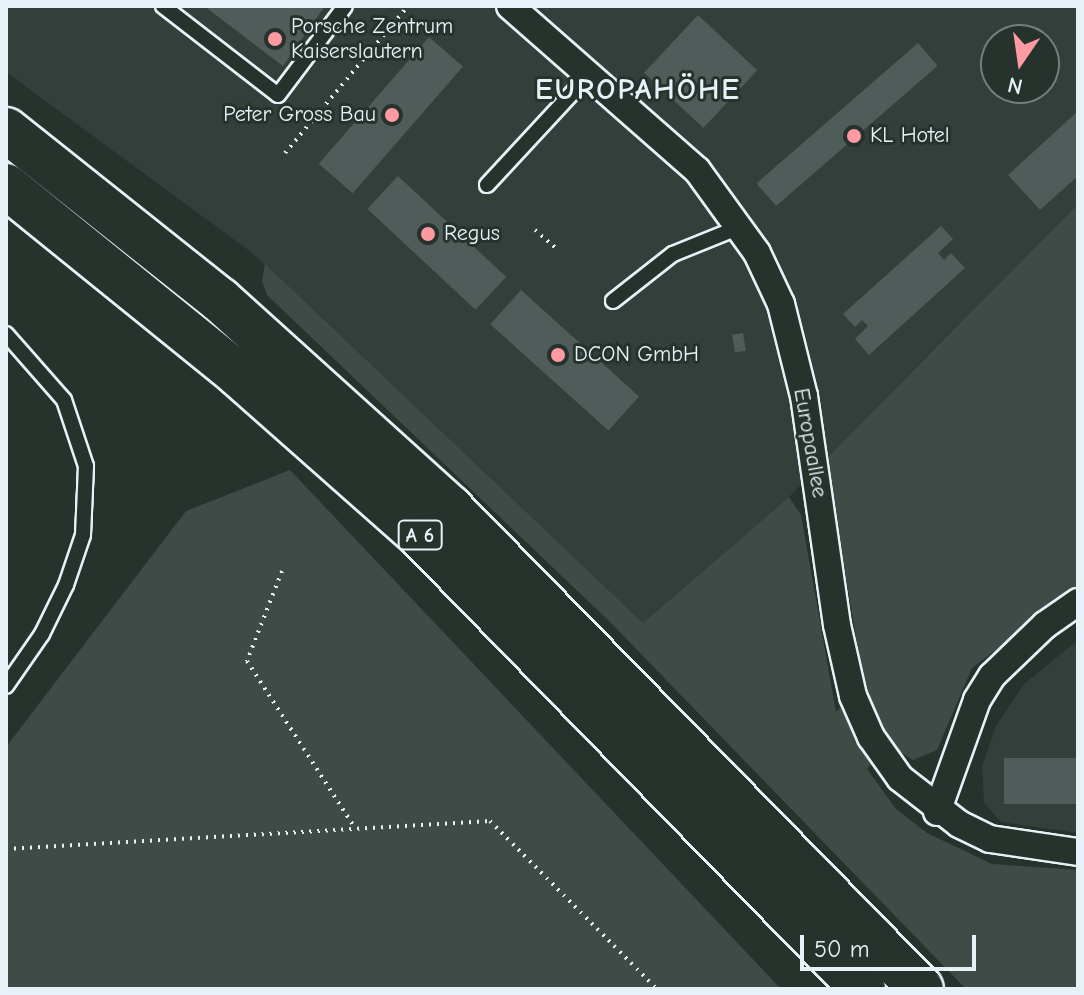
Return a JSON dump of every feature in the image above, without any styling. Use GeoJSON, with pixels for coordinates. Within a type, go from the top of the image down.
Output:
{"type":"FeatureCollection","features":[{"type":"Feature","properties":{"kind":"highway","name":"A 6"},"geometry":{"type":"LineString","coordinates":[[6,130],[220,300],[450,508],[921,989]]}},
{"type":"Feature","properties":{"kind":"highway","name":"A 6"},"geometry":{"type":"LineString","coordinates":[[6,186],[238,374],[421,536],[863,989]]}},
{"type":"Feature","properties":{"kind":"street","name":"Europaallee"},"geometry":{"type":"LineString","coordinates":[[510,6],[697,170],[742,225],[781,304],[804,396],[853,696],[871,737],[900,778],[937,812],[990,839],[1078,852]]}},
{"type":"Feature","properties":{"kind":"street"},"geometry":{"type":"LineString","coordinates":[[937,812],[977,700],[992,676],[1045,625],[1078,602]]}},
{"type":"Feature","properties":{"kind":"lane"},"geometry":{"type":"LineString","coordinates":[[163,6],[278,95],[345,6]]}},
{"type":"Feature","properties":{"kind":"lane"},"geometry":{"type":"LineString","coordinates":[[487,185],[589,75]]}},
{"type":"Feature","properties":{"kind":"lane"},"geometry":{"type":"LineString","coordinates":[[613,301],[673,254],[742,225]]}},
{"type":"Feature","properties":{"kind":"lane"},"geometry":{"type":"LineString","coordinates":[[6,334],[64,400],[86,466],[83,535],[66,585],[42,634],[6,686]]}},
{"type":"Feature","properties":{"kind":"path"},"geometry":{"type":"LineString","coordinates":[[285,153],[408,6]]}},
{"type":"Feature","properties":{"kind":"path"},"geometry":{"type":"LineString","coordinates":[[535,230],[558,250]]}},
{"type":"Feature","properties":{"kind":"path"},"geometry":{"type":"LineString","coordinates":[[282,571],[247,661],[355,828]]}},
{"type":"Feature","properties":{"kind":"path"},"geometry":{"type":"LineString","coordinates":[[6,849],[490,821],[657,989]]}},
{"type":"Feature","properties":{"kind":"shaded area","name":"EUROPAHÖHE"},"geometry":{"type":"Polygon","coordinates":[[[6,6],[1078,6],[1078,204],[789,497],[643,623],[251,252],[6,72],[6,6]]]}},
{"type":"Feature","properties":{"kind":"shaded area"},"geometry":{"type":"Polygon","coordinates":[[[1078,204],[1078,588],[972,668],[937,750],[913,760],[889,745],[867,769],[896,809],[927,833],[992,864],[1078,870],[1078,989],[966,989],[610,622],[267,295],[262,281],[265,264],[643,623],[789,497],[801,515],[836,712],[864,684],[826,459],[1078,204]]]}},
{"type":"Feature","properties":{"kind":"shaded area"},"geometry":{"type":"Polygon","coordinates":[[[290,470],[781,989],[6,989],[6,747],[186,511],[290,470]]]}},
{"type":"Feature","properties":{"kind":"shaded area"},"geometry":{"type":"Polygon","coordinates":[[[1078,640],[1078,833],[1001,822],[984,803],[982,766],[996,726],[1024,684],[1078,640]]]}},
{"type":"Feature","properties":{"kind":"building","name":"Porsche Zentrum Kaiserslautern"},"geometry":{"type":"Polygon","coordinates":[[[204,6],[325,6],[283,66],[204,6]]]}},
{"type":"Feature","properties":{"kind":"building"},"geometry":{"type":"Polygon","coordinates":[[[698,15],[757,70],[703,128],[644,73],[698,15]]]}},
{"type":"Feature","properties":{"kind":"building"},"geometry":{"type":"Polygon","coordinates":[[[429,37],[463,67],[353,193],[319,164],[429,37]]]}},
{"type":"Feature","properties":{"kind":"building"},"geometry":{"type":"Polygon","coordinates":[[[918,43],[938,66],[776,206],[756,183],[918,43]]]}},
{"type":"Feature","properties":{"kind":"building"},"geometry":{"type":"Polygon","coordinates":[[[1078,111],[1078,176],[1040,210],[1008,175],[1078,111]]]}},
{"type":"Feature","properties":{"kind":"building"},"geometry":{"type":"Polygon","coordinates":[[[398,176],[506,277],[476,310],[367,209],[398,176]]]}},
{"type":"Feature","properties":{"kind":"building"},"geometry":{"type":"Polygon","coordinates":[[[941,226],[953,239],[938,253],[944,260],[951,253],[965,268],[869,355],[855,339],[868,326],[862,320],[855,327],[843,314],[941,226]]]}},
{"type":"Feature","properties":{"kind":"building"},"geometry":{"type":"Polygon","coordinates":[[[521,290],[639,396],[608,431],[490,324],[521,290]]]}},
{"type":"Feature","properties":{"kind":"building"},"geometry":{"type":"Polygon","coordinates":[[[743,333],[746,351],[735,352],[732,335],[743,333]]]}},
{"type":"Feature","properties":{"kind":"building"},"geometry":{"type":"Polygon","coordinates":[[[1004,758],[1078,758],[1078,804],[1004,804],[1004,758]]]}},
{"type":"Feature","properties":{"kind":"place","name":"Porsche Zentrum Kaiserslautern"},"geometry":{"type":"Point","coordinates":[275,39]}},
{"type":"Feature","properties":{"kind":"place","name":"Peter Gross Bau"},"geometry":{"type":"Point","coordinates":[392,115]}},
{"type":"Feature","properties":{"kind":"place","name":"KL Hotel"},"geometry":{"type":"Point","coordinates":[854,136]}},
{"type":"Feature","properties":{"kind":"place","name":"Regus"},"geometry":{"type":"Point","coordinates":[428,234]}},
{"type":"Feature","properties":{"kind":"place","name":"DCON GmbH"},"geometry":{"type":"Point","coordinates":[558,355]}},
{"type":"Feature","properties":{"kind":"district","name":"EUROPAHÖHE"},"geometry":{"type":"Point","coordinates":[638,90]}}]}
